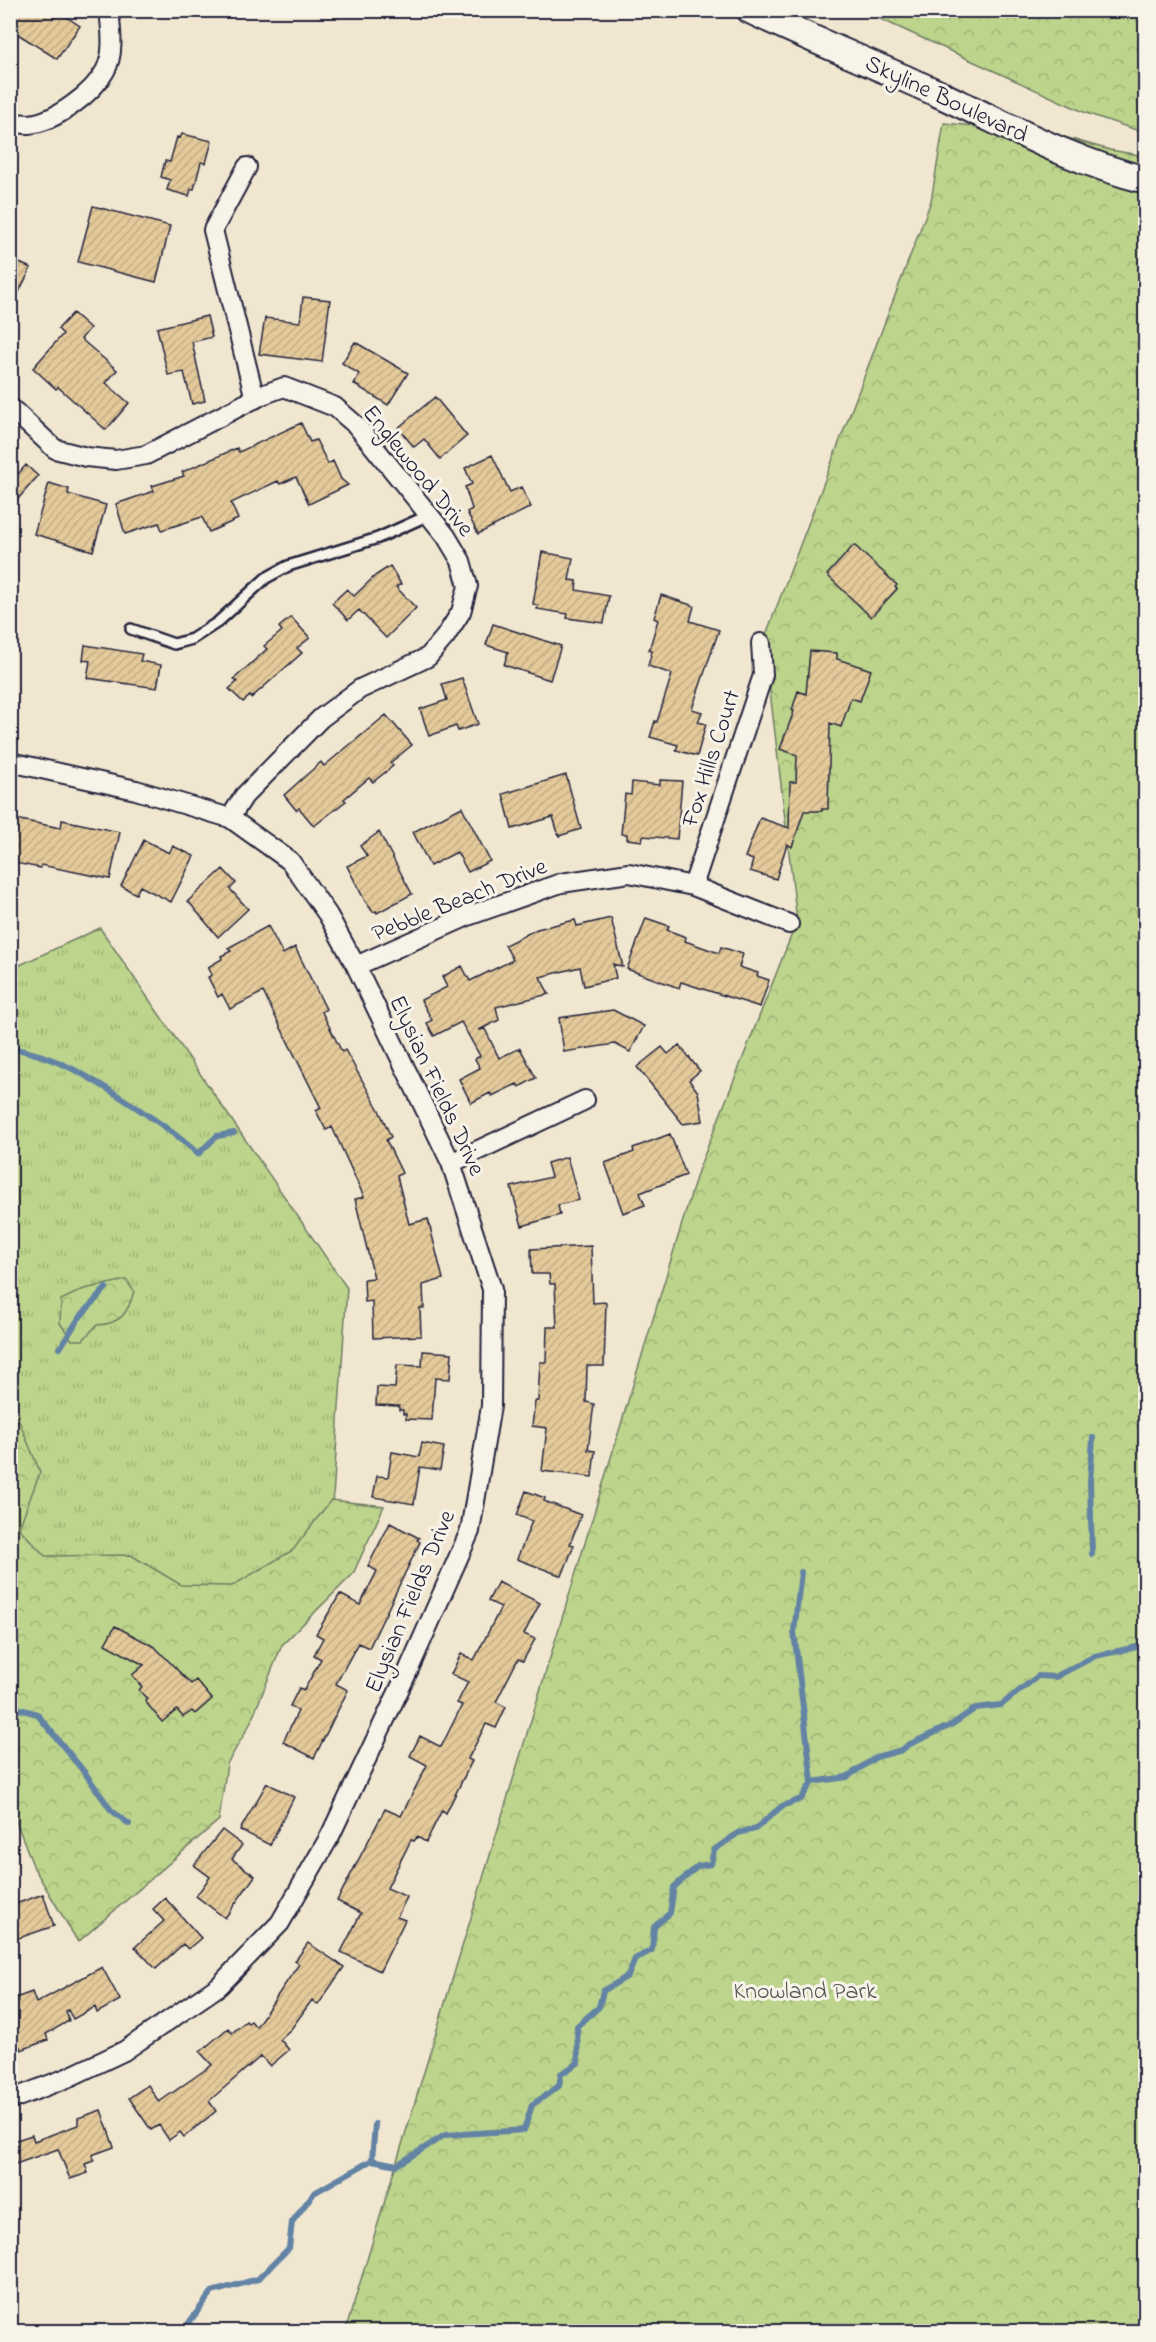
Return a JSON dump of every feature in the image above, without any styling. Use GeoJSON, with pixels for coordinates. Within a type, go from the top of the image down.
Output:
{"type":"FeatureCollection","features":[{"type":"Feature","properties":{"kind":"main road","name":"Skyline Boulevard"},"geometry":{"type":"LineString","coordinates":[[750,10],[883,68],[1056,149],[1146,180]]}},
{"type":"Feature","properties":{"kind":"street"},"geometry":{"type":"LineString","coordinates":[[10,123],[32,124],[57,114],[85,96],[106,70],[112,39],[109,10]]}},
{"type":"Feature","properties":{"kind":"street"},"geometry":{"type":"LineString","coordinates":[[247,167],[213,230],[255,399]]}},
{"type":"Feature","properties":{"kind":"street","name":"Englewood Drive"},"geometry":{"type":"LineString","coordinates":[[10,407],[55,449],[86,458],[116,460],[146,455],[255,399],[284,387],[335,407],[357,426],[446,536],[461,561],[468,586],[461,612],[445,637],[428,657],[360,688],[321,718],[244,796],[231,818]]}},
{"type":"Feature","properties":{"kind":"street","name":"Fox Hills Court"},"geometry":{"type":"LineString","coordinates":[[693,886],[763,675],[761,643]]}},
{"type":"Feature","properties":{"kind":"street","name":"Elysian Fields Drive"},"geometry":{"type":"LineString","coordinates":[[10,762],[136,790],[231,818],[290,861],[328,915],[356,966],[451,1163],[492,1289],[491,1406],[470,1531],[409,1669],[330,1836],[280,1923],[219,1986],[124,2051],[67,2078],[10,2100]]}},
{"type":"Feature","properties":{"kind":"street","name":"Pebble Beach Drive"},"geometry":{"type":"LineString","coordinates":[[356,966],[468,916],[561,883],[629,873],[693,886],[789,924]]}},
{"type":"Feature","properties":{"kind":"street"},"geometry":{"type":"LineString","coordinates":[[451,1163],[585,1100]]}},
{"type":"Feature","properties":{"kind":"lane"},"geometry":{"type":"LineString","coordinates":[[130,629],[174,644],[192,639],[218,622],[266,578],[288,566],[378,538],[429,515]]}},
{"type":"Feature","properties":{"kind":"green space"},"geometry":{"type":"Polygon","coordinates":[[[863,11],[1145,11],[1145,133],[1086,113],[863,11]]]}},
{"type":"Feature","properties":{"kind":"green space","name":"Knowland Park"},"geometry":{"type":"Polygon","coordinates":[[[944,123],[1054,134],[1110,150],[1145,156],[1145,2331],[345,2332],[698,1171],[797,921],[764,640],[931,201],[944,123]]]}},
{"type":"Feature","properties":{"kind":"green space"},"geometry":{"type":"Polygon","coordinates":[[[100,928],[347,1288],[330,1542],[245,1614],[11,1588],[11,969],[100,928]]]}},
{"type":"Feature","properties":{"kind":"green space"},"geometry":{"type":"Polygon","coordinates":[[[126,1280],[134,1291],[122,1316],[118,1320],[97,1325],[83,1340],[72,1340],[60,1323],[61,1300],[84,1289],[126,1280]]]}},
{"type":"Feature","properties":{"kind":"green space"},"geometry":{"type":"Polygon","coordinates":[[[17,1416],[40,1472],[19,1528],[45,1556],[131,1555],[181,1585],[232,1586],[293,1550],[331,1500],[384,1506],[353,1574],[282,1645],[250,1724],[227,1764],[219,1820],[78,1942],[34,1868],[11,1808],[10,1417],[17,1416]]]}},
{"type":"Feature","properties":{"kind":"building"},"geometry":{"type":"Polygon","coordinates":[[[10,10],[46,10],[56,17],[59,12],[80,26],[57,59],[10,29],[10,10]]]}},
{"type":"Feature","properties":{"kind":"building"},"geometry":{"type":"Polygon","coordinates":[[[182,134],[212,141],[206,163],[201,162],[194,189],[191,189],[189,196],[167,190],[170,180],[161,177],[165,161],[170,162],[177,137],[180,138],[182,134]]]}},
{"type":"Feature","properties":{"kind":"building"},"geometry":{"type":"Polygon","coordinates":[[[93,206],[170,226],[156,282],[78,262],[93,206]]]}},
{"type":"Feature","properties":{"kind":"building"},"geometry":{"type":"Polygon","coordinates":[[[10,259],[31,268],[10,310],[10,259]]]}},
{"type":"Feature","properties":{"kind":"building"},"geometry":{"type":"Polygon","coordinates":[[[303,297],[330,300],[322,362],[259,354],[265,318],[300,322],[303,297]]]}},
{"type":"Feature","properties":{"kind":"building"},"geometry":{"type":"Polygon","coordinates":[[[73,313],[90,328],[81,339],[117,370],[106,383],[129,403],[106,430],[33,368],[63,334],[58,329],[73,313]]]}},
{"type":"Feature","properties":{"kind":"building"},"geometry":{"type":"Polygon","coordinates":[[[207,316],[212,337],[192,342],[205,401],[192,404],[184,372],[168,375],[157,328],[207,316]]]}},
{"type":"Feature","properties":{"kind":"building"},"geometry":{"type":"Polygon","coordinates":[[[355,342],[408,373],[388,405],[354,384],[359,374],[342,363],[355,342]]]}},
{"type":"Feature","properties":{"kind":"building"},"geometry":{"type":"Polygon","coordinates":[[[435,397],[467,436],[440,459],[424,439],[414,447],[398,428],[435,397]]]}},
{"type":"Feature","properties":{"kind":"building"},"geometry":{"type":"Polygon","coordinates":[[[301,423],[310,442],[316,440],[328,464],[333,461],[341,479],[348,485],[309,504],[296,477],[280,484],[278,481],[231,503],[238,519],[209,532],[202,517],[162,530],[159,523],[125,534],[116,504],[154,491],[152,486],[184,476],[182,472],[237,448],[239,452],[301,423]]]}},
{"type":"Feature","properties":{"kind":"building"},"geometry":{"type":"Polygon","coordinates":[[[492,455],[510,492],[521,487],[531,507],[478,534],[467,512],[472,509],[465,487],[472,484],[465,468],[492,455]]]}},
{"type":"Feature","properties":{"kind":"building"},"geometry":{"type":"Polygon","coordinates":[[[26,465],[38,476],[10,508],[10,483],[26,465]]]}},
{"type":"Feature","properties":{"kind":"building"},"geometry":{"type":"Polygon","coordinates":[[[49,483],[69,489],[68,494],[106,505],[93,551],[34,534],[49,483]]]}},
{"type":"Feature","properties":{"kind":"building"},"geometry":{"type":"Polygon","coordinates":[[[854,545],[897,585],[895,587],[897,589],[871,617],[827,575],[854,545]]]}},
{"type":"Feature","properties":{"kind":"building"},"geometry":{"type":"Polygon","coordinates":[[[542,552],[573,558],[569,580],[577,581],[576,590],[609,596],[604,623],[567,618],[568,614],[537,609],[538,605],[533,604],[542,552]]]}},
{"type":"Feature","properties":{"kind":"building"},"geometry":{"type":"Polygon","coordinates":[[[390,566],[401,584],[396,587],[416,608],[386,638],[359,610],[348,620],[332,603],[347,589],[354,596],[376,575],[390,566]]]}},
{"type":"Feature","properties":{"kind":"building"},"geometry":{"type":"Polygon","coordinates":[[[661,595],[694,606],[690,621],[719,630],[692,709],[702,712],[698,722],[706,724],[697,756],[676,750],[678,745],[650,737],[672,674],[648,666],[652,651],[649,650],[658,620],[654,618],[661,595]]]}},
{"type":"Feature","properties":{"kind":"building"},"geometry":{"type":"Polygon","coordinates":[[[291,617],[310,638],[297,648],[302,653],[251,698],[250,696],[243,702],[229,689],[237,682],[234,679],[267,649],[264,646],[282,631],[279,627],[291,617]]]}},
{"type":"Feature","properties":{"kind":"building"},"geometry":{"type":"Polygon","coordinates":[[[493,624],[561,646],[550,680],[504,665],[508,652],[486,645],[493,624]]]}},
{"type":"Feature","properties":{"kind":"building"},"geometry":{"type":"Polygon","coordinates":[[[85,645],[142,654],[140,661],[161,665],[157,688],[87,678],[90,661],[83,660],[85,645]]]}},
{"type":"Feature","properties":{"kind":"building"},"geometry":{"type":"Polygon","coordinates":[[[810,651],[837,653],[837,659],[871,670],[860,701],[851,698],[841,727],[830,723],[828,809],[804,811],[792,847],[787,844],[776,879],[750,871],[753,860],[745,857],[760,818],[789,828],[790,782],[796,782],[797,755],[780,749],[794,711],[792,710],[798,691],[806,694],[810,651]]]}},
{"type":"Feature","properties":{"kind":"building"},"geometry":{"type":"Polygon","coordinates":[[[462,678],[478,724],[458,731],[456,726],[429,736],[420,709],[447,700],[442,684],[462,678]]]}},
{"type":"Feature","properties":{"kind":"building"},"geometry":{"type":"Polygon","coordinates":[[[386,715],[412,745],[390,763],[393,766],[373,782],[369,778],[344,799],[346,801],[314,826],[299,808],[296,810],[284,795],[321,762],[324,766],[386,715]]]}},
{"type":"Feature","properties":{"kind":"building"},"geometry":{"type":"Polygon","coordinates":[[[566,775],[581,829],[559,836],[553,817],[512,829],[503,794],[566,775]]]}},
{"type":"Feature","properties":{"kind":"building"},"geometry":{"type":"Polygon","coordinates":[[[660,780],[682,781],[677,839],[643,836],[642,841],[627,839],[627,834],[621,834],[625,794],[631,795],[632,782],[660,785],[660,780]]]}},
{"type":"Feature","properties":{"kind":"building"},"geometry":{"type":"Polygon","coordinates":[[[462,807],[490,861],[468,872],[457,852],[430,866],[413,832],[462,807]]]}},
{"type":"Feature","properties":{"kind":"building"},"geometry":{"type":"Polygon","coordinates":[[[10,818],[61,828],[62,820],[120,832],[110,879],[41,865],[40,868],[10,862],[10,818]]]}},
{"type":"Feature","properties":{"kind":"building"},"geometry":{"type":"Polygon","coordinates":[[[379,832],[412,894],[377,913],[373,912],[365,901],[347,866],[367,856],[360,846],[379,832]]]}},
{"type":"Feature","properties":{"kind":"building"},"geometry":{"type":"Polygon","coordinates":[[[144,840],[169,853],[173,846],[194,856],[171,902],[140,886],[136,894],[121,886],[144,840]]]}},
{"type":"Feature","properties":{"kind":"building"},"geometry":{"type":"Polygon","coordinates":[[[223,869],[236,883],[230,889],[248,909],[218,937],[188,901],[223,869]]]}},
{"type":"Feature","properties":{"kind":"building"},"geometry":{"type":"Polygon","coordinates":[[[611,918],[623,967],[613,964],[616,978],[584,986],[580,967],[540,977],[549,994],[496,1007],[499,1020],[479,1030],[485,1029],[499,1058],[520,1048],[536,1078],[519,1087],[517,1084],[492,1096],[490,1093],[471,1103],[459,1079],[480,1068],[475,1059],[480,1056],[461,1022],[434,1036],[427,1023],[432,1020],[421,1000],[447,987],[442,977],[462,966],[470,981],[513,960],[505,945],[537,929],[575,920],[577,926],[611,918]]]}},
{"type":"Feature","properties":{"kind":"building"},"geometry":{"type":"Polygon","coordinates":[[[646,918],[669,926],[667,930],[686,937],[685,941],[719,953],[721,947],[743,954],[739,967],[758,973],[757,976],[769,980],[760,1007],[681,982],[679,988],[627,969],[646,918]]]}},
{"type":"Feature","properties":{"kind":"building"},"geometry":{"type":"Polygon","coordinates":[[[268,926],[283,954],[295,947],[326,1009],[322,1012],[342,1052],[345,1050],[379,1110],[391,1137],[386,1140],[402,1173],[397,1176],[409,1224],[428,1219],[443,1279],[423,1285],[424,1308],[420,1308],[421,1336],[373,1338],[372,1301],[365,1302],[364,1279],[374,1278],[355,1199],[364,1197],[332,1127],[326,1130],[316,1111],[321,1108],[263,992],[230,1009],[222,994],[218,997],[208,977],[212,975],[208,967],[231,951],[228,948],[268,926]]]}},
{"type":"Feature","properties":{"kind":"building"},"geometry":{"type":"Polygon","coordinates":[[[613,1010],[644,1026],[630,1052],[615,1044],[564,1052],[559,1018],[613,1010]]]}},
{"type":"Feature","properties":{"kind":"building"},"geometry":{"type":"Polygon","coordinates":[[[679,1045],[700,1071],[689,1080],[698,1092],[703,1121],[683,1124],[637,1067],[662,1047],[668,1054],[679,1045]]]}},
{"type":"Feature","properties":{"kind":"building"},"geometry":{"type":"Polygon","coordinates":[[[670,1134],[686,1175],[640,1193],[645,1205],[623,1213],[605,1163],[634,1152],[633,1148],[670,1134]]]}},
{"type":"Feature","properties":{"kind":"building"},"geometry":{"type":"Polygon","coordinates":[[[567,1157],[579,1200],[558,1205],[560,1215],[522,1226],[511,1187],[551,1177],[547,1163],[567,1157]]]}},
{"type":"Feature","properties":{"kind":"building"},"geometry":{"type":"Polygon","coordinates":[[[591,1246],[593,1303],[606,1302],[604,1366],[587,1366],[586,1402],[594,1404],[588,1450],[595,1451],[592,1477],[542,1471],[547,1428],[532,1426],[535,1401],[538,1401],[540,1362],[546,1362],[547,1327],[557,1327],[555,1284],[550,1284],[549,1274],[532,1274],[531,1249],[591,1246]]]}},
{"type":"Feature","properties":{"kind":"building"},"geometry":{"type":"Polygon","coordinates":[[[423,1351],[452,1353],[450,1379],[435,1378],[432,1420],[406,1419],[406,1414],[403,1414],[403,1410],[399,1410],[399,1406],[376,1405],[377,1387],[395,1388],[397,1365],[422,1366],[423,1351]]]}},
{"type":"Feature","properties":{"kind":"building"},"geometry":{"type":"Polygon","coordinates":[[[422,1443],[444,1447],[440,1470],[420,1467],[414,1504],[373,1497],[377,1476],[388,1477],[392,1452],[419,1457],[422,1443]]]}},
{"type":"Feature","properties":{"kind":"building"},"geometry":{"type":"Polygon","coordinates":[[[526,1491],[545,1498],[544,1501],[581,1515],[570,1544],[574,1545],[562,1576],[517,1559],[532,1521],[517,1515],[526,1491]]]}},
{"type":"Feature","properties":{"kind":"building"},"geometry":{"type":"Polygon","coordinates":[[[390,1523],[419,1538],[417,1540],[420,1542],[369,1648],[358,1643],[336,1684],[348,1690],[314,1758],[283,1742],[298,1711],[290,1706],[299,1688],[304,1690],[321,1659],[314,1655],[323,1638],[316,1634],[340,1594],[360,1605],[377,1571],[368,1566],[390,1523]]]}},
{"type":"Feature","properties":{"kind":"building"},"geometry":{"type":"Polygon","coordinates":[[[498,1582],[540,1603],[524,1634],[535,1639],[523,1661],[518,1659],[496,1702],[506,1707],[496,1728],[486,1724],[468,1759],[472,1761],[446,1813],[442,1810],[426,1842],[417,1837],[414,1841],[411,1840],[387,1888],[407,1897],[397,1917],[405,1920],[380,1971],[341,1952],[361,1913],[337,1901],[385,1809],[401,1816],[427,1765],[410,1756],[420,1736],[441,1747],[462,1705],[457,1703],[468,1682],[451,1674],[461,1654],[474,1660],[501,1607],[488,1601],[498,1582]]]}},
{"type":"Feature","properties":{"kind":"building"},"geometry":{"type":"Polygon","coordinates":[[[115,1626],[155,1647],[191,1684],[196,1680],[212,1699],[195,1714],[192,1711],[183,1717],[177,1710],[162,1722],[145,1701],[147,1699],[139,1690],[142,1687],[132,1675],[144,1665],[105,1644],[115,1626]]]}},
{"type":"Feature","properties":{"kind":"building"},"geometry":{"type":"Polygon","coordinates":[[[267,1783],[294,1797],[270,1845],[240,1830],[267,1783]]]}},
{"type":"Feature","properties":{"kind":"building"},"geometry":{"type":"Polygon","coordinates":[[[222,1830],[242,1845],[232,1859],[255,1876],[225,1918],[196,1896],[210,1877],[194,1865],[222,1830]]]}},
{"type":"Feature","properties":{"kind":"building"},"geometry":{"type":"Polygon","coordinates":[[[43,1894],[54,1926],[10,1941],[10,1906],[43,1894]]]}},
{"type":"Feature","properties":{"kind":"building"},"geometry":{"type":"Polygon","coordinates":[[[165,1898],[201,1938],[188,1949],[183,1944],[156,1969],[135,1947],[164,1921],[153,1909],[165,1898]]]}},
{"type":"Feature","properties":{"kind":"building"},"geometry":{"type":"Polygon","coordinates":[[[308,1943],[344,1967],[318,2005],[312,2000],[291,2029],[280,2039],[289,2050],[270,2066],[261,2056],[209,2101],[216,2111],[184,2137],[180,2132],[169,2140],[159,2125],[151,2130],[129,2098],[148,2085],[159,2102],[212,2065],[200,2052],[228,2028],[232,2033],[246,2021],[248,2023],[251,2021],[256,2027],[299,1964],[295,1961],[308,1943]]]}},
{"type":"Feature","properties":{"kind":"building"},"geometry":{"type":"Polygon","coordinates":[[[102,1967],[120,2000],[97,2013],[95,2007],[73,2019],[68,2010],[66,2011],[69,2021],[46,2034],[48,2040],[21,2050],[20,2047],[10,2050],[10,2000],[32,1992],[36,2003],[102,1967]]]}},
{"type":"Feature","properties":{"kind":"building"},"geometry":{"type":"Polygon","coordinates":[[[101,2110],[114,2147],[92,2155],[94,2161],[85,2164],[88,2173],[70,2179],[58,2149],[10,2166],[10,2142],[32,2135],[34,2141],[78,2125],[78,2118],[101,2110]]]}},
{"type":"Feature","properties":{"kind":"waterway"},"geometry":{"type":"LineString","coordinates":[[10,1048],[59,1062],[89,1078],[157,1122],[198,1154],[217,1136],[234,1133]]}},
{"type":"Feature","properties":{"kind":"waterway"},"geometry":{"type":"LineString","coordinates":[[60,1348],[79,1318],[106,1288]]}},
{"type":"Feature","properties":{"kind":"waterway"},"geometry":{"type":"LineString","coordinates":[[1092,1554],[1090,1481],[1093,1438]]}},
{"type":"Feature","properties":{"kind":"waterway"},"geometry":{"type":"LineString","coordinates":[[801,1572],[794,1632],[812,1782]]}},
{"type":"Feature","properties":{"kind":"waterway"},"geometry":{"type":"LineString","coordinates":[[812,1782],[847,1777],[876,1757],[902,1750],[951,1725],[976,1708],[1001,1705],[1038,1676],[1055,1677],[1095,1656],[1146,1645]]}},
{"type":"Feature","properties":{"kind":"waterway"},"geometry":{"type":"LineString","coordinates":[[10,1706],[37,1714],[85,1773],[111,1810],[129,1824]]}},
{"type":"Feature","properties":{"kind":"waterway"},"geometry":{"type":"LineString","coordinates":[[182,2332],[212,2292],[258,2279],[289,2248],[292,2222],[314,2193],[372,2160],[397,2165],[445,2135],[524,2130],[532,2105],[559,2086],[561,2074],[578,2063],[577,2026],[599,2007],[603,1991],[628,1976],[635,1959],[652,1950],[654,1927],[670,1913],[674,1887],[698,1866],[711,1864],[714,1850],[738,1833],[755,1829],[782,1806],[801,1799],[812,1782]]}},
{"type":"Feature","properties":{"kind":"waterway"},"geometry":{"type":"LineString","coordinates":[[372,2160],[375,2124]]}}]}
